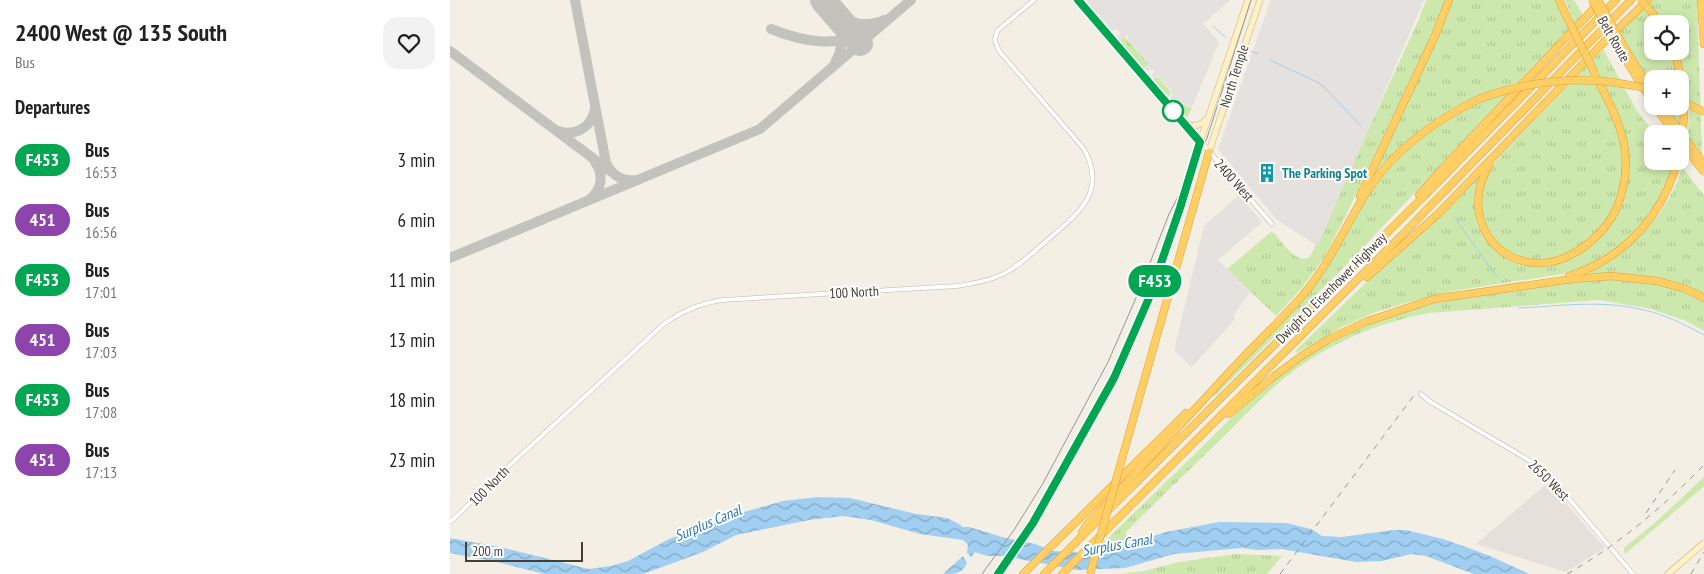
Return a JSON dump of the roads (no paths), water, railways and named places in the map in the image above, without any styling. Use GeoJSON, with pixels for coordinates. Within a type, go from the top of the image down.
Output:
{"type":"FeatureCollection","features":[{"type":"Feature","properties":{"kind":"highway"},"geometry":{"type":"LineString","coordinates":[[1339,242],[1432,44],[1449,0]]}},
{"type":"Feature","properties":{"kind":"highway"},"geometry":{"type":"LineString","coordinates":[[1509,142],[1488,167],[1480,184],[1478,202],[1481,223],[1489,238],[1503,252],[1518,259],[1538,263],[1555,262],[1588,244],[1601,233],[1619,203],[1625,182],[1626,163],[1624,145],[1619,124],[1559,0]]}},
{"type":"Feature","properties":{"kind":"highway","name":"Belt Route"},"geometry":{"type":"LineString","coordinates":[[1592,0],[1644,80]]}},
{"type":"Feature","properties":{"kind":"highway"},"geometry":{"type":"LineString","coordinates":[[1378,242],[1443,168],[1600,0]]}},
{"type":"Feature","properties":{"kind":"highway","name":"Belt Route"},"geometry":{"type":"LineString","coordinates":[[1600,0],[1622,48],[1644,88]]}},
{"type":"Feature","properties":{"kind":"highway","name":"Dwight D. Eisenhower Highway"},"geometry":{"type":"LineString","coordinates":[[1046,572],[1378,242],[1616,0]]}},
{"type":"Feature","properties":{"kind":"highway","name":"Dwight D. Eisenhower Highway"},"geometry":{"type":"LineString","coordinates":[[1063,573],[1402,236],[1631,0]]}},
{"type":"Feature","properties":{"kind":"highway"},"geometry":{"type":"LineString","coordinates":[[1320,317],[1438,214],[1509,142],[1641,0],[1654,15]]}},
{"type":"Feature","properties":{"kind":"highway"},"geometry":{"type":"LineString","coordinates":[[1600,46],[1648,0]]}},
{"type":"Feature","properties":{"kind":"highway"},"geometry":{"type":"LineString","coordinates":[[1702,0],[1704,44]]}},
{"type":"Feature","properties":{"kind":"highway"},"geometry":{"type":"LineString","coordinates":[[1545,283],[1586,270],[1616,254],[1640,232],[1665,200],[1679,167],[1686,125],[1687,111],[1684,88],[1676,60]]}},
{"type":"Feature","properties":{"kind":"highway"},"geometry":{"type":"LineString","coordinates":[[1023,574],[1235,365],[1307,290],[1339,242],[1369,189],[1409,143],[1436,123],[1479,100],[1511,88],[1573,79],[1616,82],[1644,89]]}},
{"type":"Feature","properties":{"kind":"highway"},"geometry":{"type":"LineString","coordinates":[[1689,104],[1704,112]]}},
{"type":"Feature","properties":{"kind":"highway"},"geometry":{"type":"LineString","coordinates":[[1662,115],[1670,125]]}},
{"type":"Feature","properties":{"kind":"highway"},"geometry":{"type":"LineString","coordinates":[[998,574],[1025,535],[1082,438],[1114,378],[1149,298],[1200,142]]}},
{"type":"Feature","properties":{"kind":"highway"},"geometry":{"type":"LineString","coordinates":[[1689,147],[1704,164]]}},
{"type":"Feature","properties":{"kind":"highway"},"geometry":{"type":"LineString","coordinates":[[1090,574],[1209,152]]}},
{"type":"Feature","properties":{"kind":"highway"},"geometry":{"type":"LineString","coordinates":[[1689,153],[1704,172]]}},
{"type":"Feature","properties":{"kind":"highway"},"geometry":{"type":"LineString","coordinates":[[1184,454],[1273,377],[1302,355],[1351,328],[1434,299],[1596,276],[1657,281],[1704,298]]}},
{"type":"Feature","properties":{"kind":"highway"},"geometry":{"type":"LineString","coordinates":[[1072,546],[1089,522],[1154,455],[1235,365]]}},
{"type":"Feature","properties":{"kind":"main road","name":"North Temple"},"geometry":{"type":"LineString","coordinates":[[1200,142],[1248,0]]}},
{"type":"Feature","properties":{"kind":"main road","name":"North Temple"},"geometry":{"type":"LineString","coordinates":[[1209,152],[1260,0]]}},
{"type":"Feature","properties":{"kind":"main road"},"geometry":{"type":"LineString","coordinates":[[1183,122],[1195,126],[1208,117]]}},
{"type":"Feature","properties":{"kind":"main road"},"geometry":{"type":"LineString","coordinates":[[1668,574],[1704,543]]}},
{"type":"Feature","properties":{"kind":"street","name":"100 North"},"geometry":{"type":"LineString","coordinates":[[450,522],[665,323],[683,311],[701,304],[722,300],[975,284],[1003,274],[1018,265],[1079,212],[1091,192],[1094,176],[1091,162],[1084,150],[995,44],[995,36],[998,30],[1034,0]]}},
{"type":"Feature","properties":{"kind":"street","name":"2400 West"},"geometry":{"type":"LineString","coordinates":[[1078,0],[1272,224]]}},
{"type":"Feature","properties":{"kind":"street","name":"2650 West"},"geometry":{"type":"LineString","coordinates":[[1421,394],[1429,401],[1524,456],[1542,469],[1633,574]]}},
{"type":"Feature","properties":{"kind":"water"},"geometry":{"type":"Polygon","coordinates":[[[818,497],[850,498],[916,514],[947,518],[962,527],[969,527],[1035,544],[1053,551],[1091,553],[1166,532],[1219,522],[1286,523],[1311,529],[1322,536],[1342,537],[1406,530],[1466,547],[1529,574],[1474,574],[1426,556],[1411,554],[1382,561],[1356,562],[1281,549],[1257,550],[1242,548],[1174,554],[1125,568],[1077,570],[1003,556],[987,556],[975,552],[971,557],[967,553],[968,545],[963,540],[920,534],[871,520],[843,516],[809,520],[736,535],[703,552],[643,574],[544,574],[450,553],[450,538],[500,547],[589,569],[611,566],[628,561],[669,539],[737,514],[783,501],[818,497]]]}},
{"type":"Feature","properties":{"kind":"water"},"geometry":{"type":"Polygon","coordinates":[[[963,556],[967,563],[963,569],[955,573],[943,574],[963,556]]]}},
{"type":"Feature","properties":{"kind":"waterway"},"geometry":{"type":"LineString","coordinates":[[1213,26],[1225,37]]}},
{"type":"Feature","properties":{"kind":"waterway"},"geometry":{"type":"LineString","coordinates":[[1251,51],[1258,54]]}},
{"type":"Feature","properties":{"kind":"waterway"},"geometry":{"type":"LineString","coordinates":[[1270,60],[1317,82],[1361,126]]}},
{"type":"Feature","properties":{"kind":"waterway"},"geometry":{"type":"LineString","coordinates":[[1454,217],[1497,277]]}},
{"type":"Feature","properties":{"kind":"waterway"},"geometry":{"type":"LineString","coordinates":[[1519,308],[1579,304],[1624,306],[1664,316],[1704,335]]}},
{"type":"Feature","properties":{"kind":"tram line"},"geometry":{"type":"LineString","coordinates":[[982,574],[1014,530],[1042,485],[1108,362],[1139,291],[1169,214],[1207,138],[1251,0]]}},
{"type":"Feature","properties":{"kind":"railway"},"geometry":{"type":"LineString","coordinates":[[1280,574],[1415,394]]}},
{"type":"Feature","properties":{"kind":"railway"},"geometry":{"type":"LineString","coordinates":[[1567,574],[1622,538],[1672,496],[1704,465]]}},
{"type":"Feature","properties":{"kind":"railway"},"geometry":{"type":"LineString","coordinates":[[1646,513],[1675,470]]}},
{"type":"Feature","properties":{"kind":"railway"},"geometry":{"type":"LineString","coordinates":[[1691,574],[1704,552]]}},
{"type":"Feature","properties":{"kind":"place","name":"The Parking Spot"},"geometry":{"type":"Point","coordinates":[1267,173]}},
{"type":"Feature","properties":{"kind":"water label","name":"Surplus Canal"},"geometry":{"type":"Point","coordinates":[708,523]}},
{"type":"Feature","properties":{"kind":"water label","name":"Surplus Canal"},"geometry":{"type":"Point","coordinates":[1117,545]}}]}
